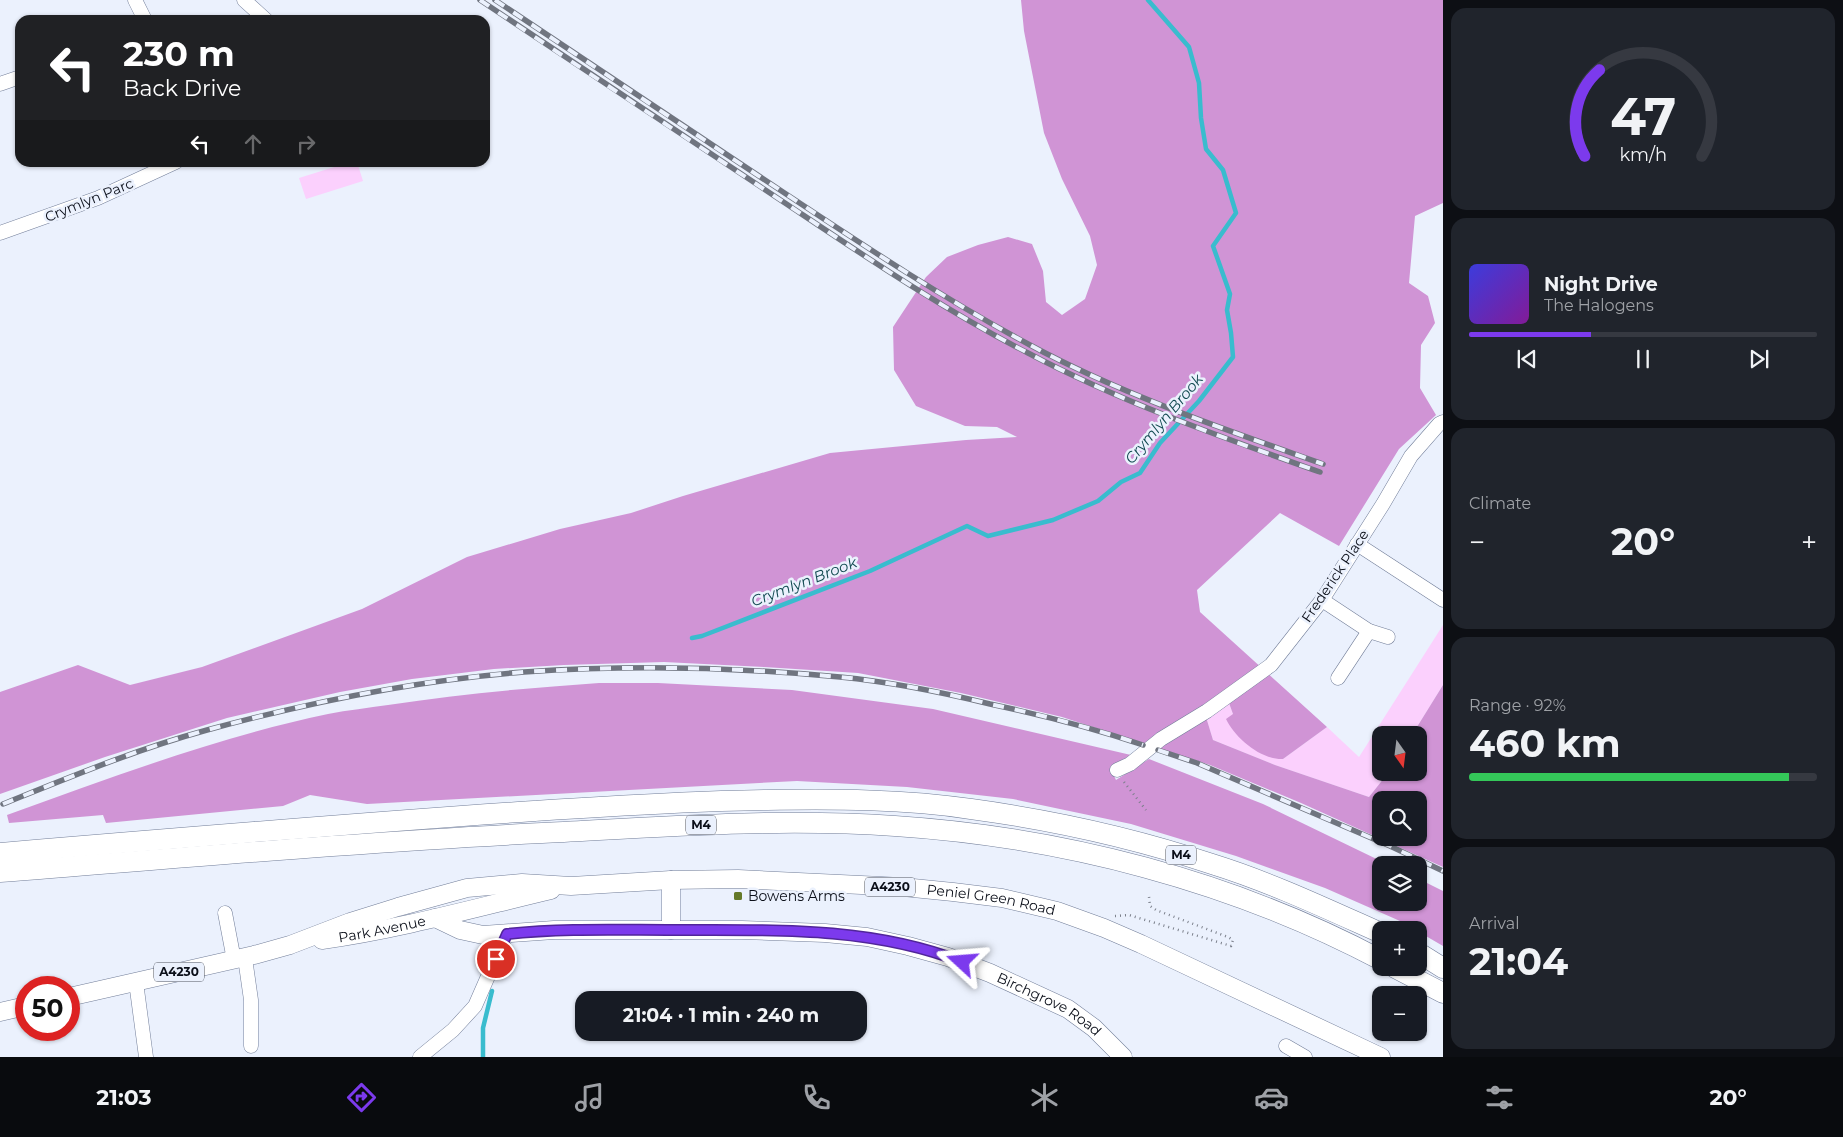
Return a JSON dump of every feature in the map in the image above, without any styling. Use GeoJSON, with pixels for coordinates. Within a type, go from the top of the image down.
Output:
{"type":"FeatureCollection","features":[{"type":"Feature","properties":{"kind":"highway","name":"M4"},"geometry":{"type":"LineString","coordinates":[[0,852],[386,821],[643,804],[811,799],[894,802],[970,808],[1128,840],[1212,864],[1292,894],[1372,929]]}},
{"type":"Feature","properties":{"kind":"highway","name":"M4"},"geometry":{"type":"LineString","coordinates":[[0,872],[397,840],[732,824],[811,823],[892,826],[966,832],[1047,844],[1121,861],[1206,886],[1284,915],[1372,956]]}},
{"type":"Feature","properties":{"kind":"highway"},"geometry":{"type":"LineString","coordinates":[[1427,953],[1443,960]]}},
{"type":"Feature","properties":{"kind":"highway"},"geometry":{"type":"LineString","coordinates":[[1427,958],[1443,968]]}},
{"type":"Feature","properties":{"kind":"highway"},"geometry":{"type":"LineString","coordinates":[[1410,976],[1443,993]]}},
{"type":"Feature","properties":{"kind":"main road","name":"Peniel Green Road"},"geometry":{"type":"LineString","coordinates":[[439,896],[467,888],[522,883],[571,886],[671,880],[738,879],[902,888],[1002,898],[1057,911],[1104,928],[1380,1057]]}},
{"type":"Feature","properties":{"kind":"main road"},"geometry":{"type":"LineString","coordinates":[[671,880],[671,930]]}},
{"type":"Feature","properties":{"kind":"main road","name":"Peniel Green Road"},"geometry":{"type":"LineString","coordinates":[[475,910],[571,886]]}},
{"type":"Feature","properties":{"kind":"main road"},"geometry":{"type":"LineString","coordinates":[[439,896],[456,899],[468,904],[475,910],[481,920],[491,928],[507,934]]}},
{"type":"Feature","properties":{"kind":"main road","name":"Park Avenue"},"geometry":{"type":"LineString","coordinates":[[80,995],[239,959],[290,945],[350,922],[439,896]]}},
{"type":"Feature","properties":{"kind":"main road","name":"Park Avenue"},"geometry":{"type":"LineString","coordinates":[[290,945],[363,934],[475,910]]}},
{"type":"Feature","properties":{"kind":"main road","name":"Birchgrove Road"},"geometry":{"type":"LineString","coordinates":[[435,918],[470,933],[483,935],[554,930],[742,930],[825,933],[867,937],[948,956],[1031,990],[1068,1009],[1094,1028],[1123,1057]]}},
{"type":"Feature","properties":{"kind":"main road"},"geometry":{"type":"LineString","coordinates":[[0,1012],[15,1009]]}},
{"type":"Feature","properties":{"kind":"street"},"geometry":{"type":"LineString","coordinates":[[135,0],[142,15]]}},
{"type":"Feature","properties":{"kind":"street"},"geometry":{"type":"LineString","coordinates":[[244,0],[260,15]]}},
{"type":"Feature","properties":{"kind":"street"},"geometry":{"type":"LineString","coordinates":[[0,84],[15,80]]}},
{"type":"Feature","properties":{"kind":"street","name":"Crymlyn Parc"},"geometry":{"type":"LineString","coordinates":[[0,233],[98,198],[165,167]]}},
{"type":"Feature","properties":{"kind":"street","name":"Frederick Place"},"geometry":{"type":"LineString","coordinates":[[1117,770],[1130,764],[1161,739],[1207,711],[1271,665],[1322,600],[1384,504],[1411,456],[1439,424],[1443,422]]}},
{"type":"Feature","properties":{"kind":"street"},"geometry":{"type":"LineString","coordinates":[[1357,544],[1443,600]]}},
{"type":"Feature","properties":{"kind":"street"},"geometry":{"type":"LineString","coordinates":[[1322,600],[1369,631],[1388,637]]}},
{"type":"Feature","properties":{"kind":"street"},"geometry":{"type":"LineString","coordinates":[[1338,678],[1369,631]]}},
{"type":"Feature","properties":{"kind":"street"},"geometry":{"type":"LineString","coordinates":[[225,913],[251,1000],[251,1046]]}},
{"type":"Feature","properties":{"kind":"street"},"geometry":{"type":"LineString","coordinates":[[420,1057],[453,1030],[475,1006],[507,934]]}},
{"type":"Feature","properties":{"kind":"street"},"geometry":{"type":"LineString","coordinates":[[136,982],[146,1057]]}},
{"type":"Feature","properties":{"kind":"street"},"geometry":{"type":"LineString","coordinates":[[1286,1046],[1305,1057]]}},
{"type":"Feature","properties":{"kind":"path"},"geometry":{"type":"LineString","coordinates":[[1117,770],[1146,810]]}},
{"type":"Feature","properties":{"kind":"shaded area"},"geometry":{"type":"Polygon","coordinates":[[[1021,0],[1443,0],[1443,203],[1415,216],[1409,283],[1428,296],[1435,323],[1421,345],[1420,388],[1436,415],[1399,449],[1339,546],[1280,513],[1197,590],[1200,612],[1327,727],[1283,759],[1266,756],[1242,740],[1230,726],[1226,719],[1233,714],[1229,703],[1206,717],[1213,740],[1275,765],[1369,797],[1372,793],[1372,835],[1210,765],[1062,717],[961,693],[858,673],[664,662],[494,669],[412,679],[340,692],[227,718],[105,757],[0,794],[0,692],[78,665],[130,685],[202,667],[362,609],[467,557],[560,529],[631,513],[830,453],[1017,437],[997,427],[965,426],[916,406],[894,370],[893,327],[926,277],[947,257],[978,245],[1008,237],[1032,244],[1043,271],[1046,302],[1062,315],[1085,299],[1097,265],[1090,236],[1062,179],[1044,133],[1024,31],[1021,0]]]}},
{"type":"Feature","properties":{"kind":"shaded area"},"geometry":{"type":"Polygon","coordinates":[[[334,167],[359,167],[363,181],[306,199],[299,178],[334,167]]]}},
{"type":"Feature","properties":{"kind":"shaded area"},"geometry":{"type":"Polygon","coordinates":[[[1443,625],[1443,685],[1418,726],[1379,726],[1443,625]]]}},
{"type":"Feature","properties":{"kind":"shaded area"},"geometry":{"type":"Polygon","coordinates":[[[599,683],[658,683],[792,690],[933,709],[1131,755],[1110,767],[1116,780],[1149,759],[1263,804],[1372,857],[1372,909],[1325,888],[1236,856],[1131,824],[1013,799],[907,787],[797,781],[367,804],[310,795],[283,806],[106,823],[103,815],[9,823],[7,815],[126,772],[206,746],[287,723],[350,710],[519,689],[599,683]]]}},
{"type":"Feature","properties":{"kind":"shaded area"},"geometry":{"type":"Polygon","coordinates":[[[1443,685],[1443,867],[1427,860],[1427,856],[1419,856],[1396,846],[1427,846],[1427,791],[1374,791],[1382,781],[1428,781],[1428,726],[1418,726],[1443,685]]]}},
{"type":"Feature","properties":{"kind":"shaded area"},"geometry":{"type":"Polygon","coordinates":[[[1229,703],[1233,714],[1283,759],[1327,727],[1359,757],[1372,737],[1372,781],[1382,781],[1369,797],[1275,765],[1213,740],[1206,717],[1229,703]]]}},
{"type":"Feature","properties":{"kind":"shaded area"},"geometry":{"type":"Polygon","coordinates":[[[1427,883],[1443,891],[1443,946],[1427,937],[1427,921],[1400,921],[1377,911],[1427,911],[1427,883]]]}},
{"type":"Feature","properties":{"kind":"waterway","name":"Crymlyn Brook"},"geometry":{"type":"LineString","coordinates":[[692,638],[702,636],[870,571],[967,526],[988,536],[1053,520],[1098,501],[1121,482],[1140,473],[1160,443],[1199,401],[1233,357],[1227,310],[1230,294],[1213,246],[1236,213],[1223,170],[1206,149],[1201,118],[1199,83],[1189,47],[1148,0]]}},
{"type":"Feature","properties":{"kind":"waterway"},"geometry":{"type":"LineString","coordinates":[[483,1057],[483,1028],[492,991]]}},
{"type":"Feature","properties":{"kind":"railway"},"geometry":{"type":"LineString","coordinates":[[480,0],[876,263],[966,319],[1063,371],[1135,403],[1320,472]]}},
{"type":"Feature","properties":{"kind":"railway"},"geometry":{"type":"LineString","coordinates":[[495,0],[846,234],[999,328],[1101,380],[1174,410],[1323,464]]}},
{"type":"Feature","properties":{"kind":"railway"},"geometry":{"type":"LineString","coordinates":[[3,804],[155,746],[207,730],[285,710],[404,686],[524,672],[603,668],[682,668],[761,671],[859,679],[934,692],[1029,713],[1086,727],[1143,745]]}},
{"type":"Feature","properties":{"kind":"railway"},"geometry":{"type":"LineString","coordinates":[[1158,750],[1197,763],[1390,846],[1443,871]]}},
{"type":"Feature","properties":{"kind":"place","name":"Bowens Arms"},"geometry":{"type":"Point","coordinates":[738,896]}},
{"type":"Feature","properties":{"kind":"route"},"geometry":{"type":"LineString","coordinates":[[496,959],[507,934],[529,931],[613,929],[825,933],[867,937],[948,956],[962,962]]}}]}
